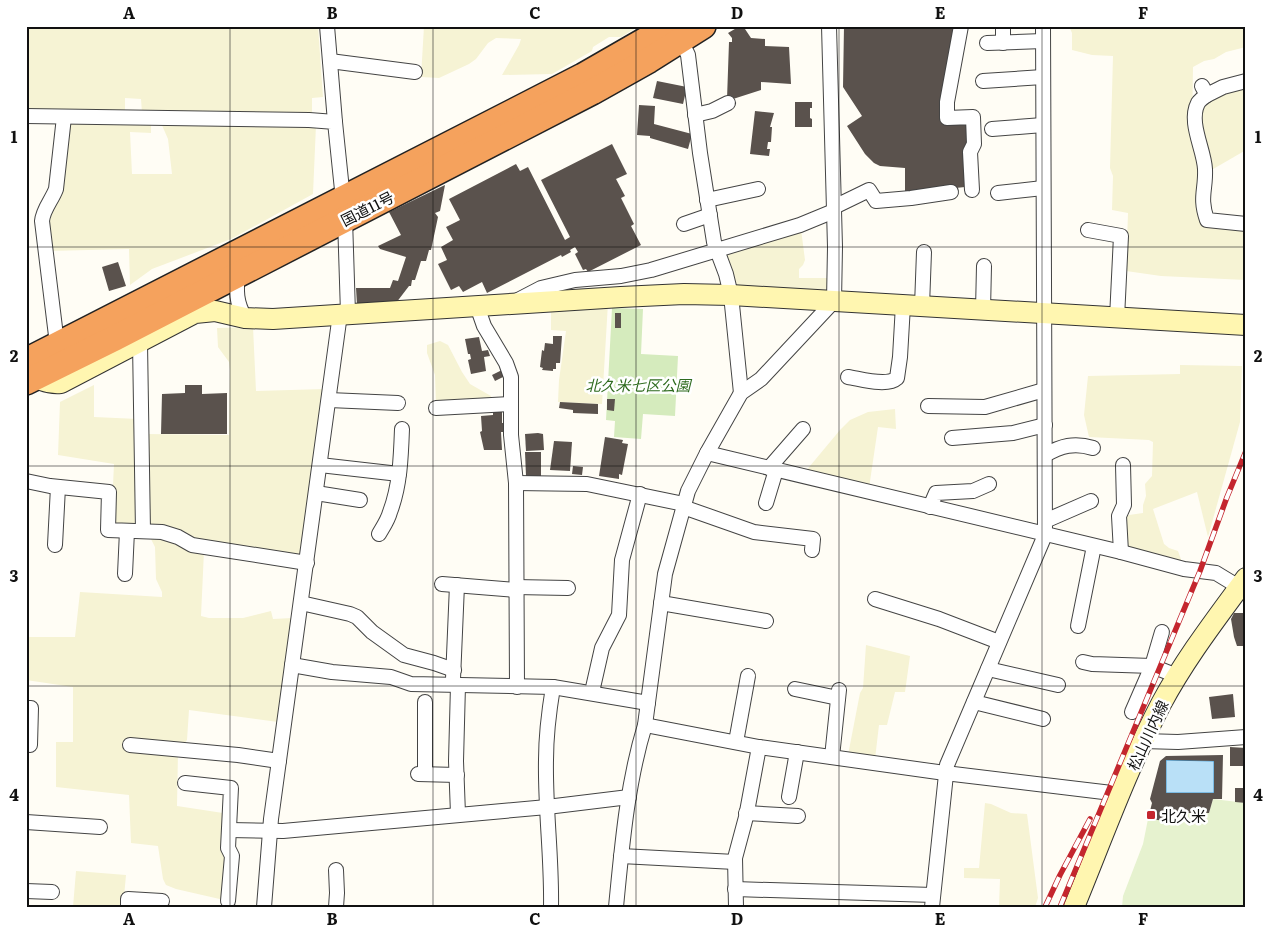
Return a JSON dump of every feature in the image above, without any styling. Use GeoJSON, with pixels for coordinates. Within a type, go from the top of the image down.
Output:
{"type":"FeatureCollection","features":[{"type":"Feature","properties":{"kind":"highway","name":"国道11号"},"geometry":{"type":"LineString","coordinates":[[28,372],[57,344],[592,92],[675,31],[703,26]]}},
{"type":"Feature","properties":{"kind":"highway","name":"国道11号"},"geometry":{"type":"LineString","coordinates":[[28,372],[238,274],[344,209]]}},
{"type":"Feature","properties":{"kind":"street"},"geometry":{"type":"LineString","coordinates":[[264,907],[270,831],[292,665],[329,400],[344,313],[344,209],[327,26]]}},
{"type":"Feature","properties":{"kind":"street"},"geometry":{"type":"LineString","coordinates":[[616,907],[629,797],[638,748],[645,725],[665,574],[688,491],[741,393],[761,379],[834,301],[834,209],[829,26]]}},
{"type":"Feature","properties":{"kind":"street"},"geometry":{"type":"LineString","coordinates":[[961,26],[947,102],[947,118],[973,118],[974,144],[970,152],[972,190]]}},
{"type":"Feature","properties":{"kind":"street"},"geometry":{"type":"LineString","coordinates":[[1003,26],[1003,43]]}},
{"type":"Feature","properties":{"kind":"street"},"geometry":{"type":"LineString","coordinates":[[735,889],[933,901],[945,773],[1045,528],[1043,26]]}},
{"type":"Feature","properties":{"kind":"street"},"geometry":{"type":"LineString","coordinates":[[675,31],[688,55],[714,242],[726,274],[731,295],[741,393]]}},
{"type":"Feature","properties":{"kind":"street"},"geometry":{"type":"LineString","coordinates":[[987,44],[1043,41]]}},
{"type":"Feature","properties":{"kind":"street"},"geometry":{"type":"LineString","coordinates":[[330,61],[415,72]]}},
{"type":"Feature","properties":{"kind":"street"},"geometry":{"type":"LineString","coordinates":[[983,81],[1043,77]]}},
{"type":"Feature","properties":{"kind":"street"},"geometry":{"type":"LineString","coordinates":[[1246,81],[1205,91],[1198,103],[1196,113],[1196,132],[1204,156],[1206,170],[1202,195],[1203,208],[1207,220],[1246,224]]}},
{"type":"Feature","properties":{"kind":"street"},"geometry":{"type":"LineString","coordinates":[[695,114],[712,112],[728,103]]}},
{"type":"Feature","properties":{"kind":"street"},"geometry":{"type":"LineString","coordinates":[[26,116],[310,120],[335,122]]}},
{"type":"Feature","properties":{"kind":"street"},"geometry":{"type":"LineString","coordinates":[[57,344],[42,221],[43,212],[56,189],[64,117]]}},
{"type":"Feature","properties":{"kind":"street"},"geometry":{"type":"LineString","coordinates":[[992,129],[1043,125]]}},
{"type":"Feature","properties":{"kind":"street"},"geometry":{"type":"LineString","coordinates":[[998,193],[1043,188]]}},
{"type":"Feature","properties":{"kind":"street"},"geometry":{"type":"LineString","coordinates":[[707,200],[758,189]]}},
{"type":"Feature","properties":{"kind":"street"},"geometry":{"type":"LineString","coordinates":[[508,304],[541,288],[575,280],[628,275],[717,251],[800,225],[869,190],[876,200],[911,198],[951,192]]}},
{"type":"Feature","properties":{"kind":"street"},"geometry":{"type":"LineString","coordinates":[[684,224],[710,214]]}},
{"type":"Feature","properties":{"kind":"street"},"geometry":{"type":"LineString","coordinates":[[1088,230],[1121,236],[1117,318]]}},
{"type":"Feature","properties":{"kind":"street"},"geometry":{"type":"LineString","coordinates":[[848,377],[886,382],[892,382],[897,378],[924,252]]}},
{"type":"Feature","properties":{"kind":"street"},"geometry":{"type":"LineString","coordinates":[[983,310],[984,266]]}},
{"type":"Feature","properties":{"kind":"street"},"geometry":{"type":"LineString","coordinates":[[238,274],[236,287],[238,306],[245,318]]}},
{"type":"Feature","properties":{"kind":"street"},"geometry":{"type":"LineString","coordinates":[[28,372],[52,384],[61,383],[196,313],[215,311],[245,318],[273,319],[344,313],[675,294],[731,295],[1246,325]]}},
{"type":"Feature","properties":{"kind":"street"},"geometry":{"type":"LineString","coordinates":[[477,306],[484,326],[506,363],[511,377],[511,435],[516,483],[515,589],[517,687]]}},
{"type":"Feature","properties":{"kind":"street"},"geometry":{"type":"LineString","coordinates":[[140,343],[143,531]]}},
{"type":"Feature","properties":{"kind":"street"},"geometry":{"type":"LineString","coordinates":[[928,406],[985,407],[1044,390]]}},
{"type":"Feature","properties":{"kind":"street"},"geometry":{"type":"LineString","coordinates":[[329,400],[398,403]]}},
{"type":"Feature","properties":{"kind":"street"},"geometry":{"type":"LineString","coordinates":[[436,408],[511,404]]}},
{"type":"Feature","properties":{"kind":"street"},"geometry":{"type":"LineString","coordinates":[[952,438],[1012,433],[1044,425]]}},
{"type":"Feature","properties":{"kind":"street"},"geometry":{"type":"LineString","coordinates":[[379,534],[390,512],[399,474],[402,429]]}},
{"type":"Feature","properties":{"kind":"street"},"geometry":{"type":"LineString","coordinates":[[766,503],[773,469],[803,429]]}},
{"type":"Feature","properties":{"kind":"street"},"geometry":{"type":"LineString","coordinates":[[1045,455],[1069,445],[1082,444],[1093,448]]}},
{"type":"Feature","properties":{"kind":"street"},"geometry":{"type":"LineString","coordinates":[[707,453],[930,507],[1045,528],[1094,546],[1243,582]]}},
{"type":"Feature","properties":{"kind":"street"},"geometry":{"type":"LineString","coordinates":[[320,465],[399,474]]}},
{"type":"Feature","properties":{"kind":"street"},"geometry":{"type":"LineString","coordinates":[[1121,552],[1119,516],[1124,505],[1123,465]]}},
{"type":"Feature","properties":{"kind":"street"},"geometry":{"type":"LineString","coordinates":[[26,481],[58,487],[109,492],[108,530],[162,532],[178,537],[192,545],[307,563]]}},
{"type":"Feature","properties":{"kind":"street"},"geometry":{"type":"LineString","coordinates":[[516,483],[587,484],[640,494],[683,505],[752,537],[813,539],[812,550]]}},
{"type":"Feature","properties":{"kind":"street"},"geometry":{"type":"LineString","coordinates":[[930,507],[936,493],[973,492],[989,484]]}},
{"type":"Feature","properties":{"kind":"street"},"geometry":{"type":"LineString","coordinates":[[55,545],[58,487]]}},
{"type":"Feature","properties":{"kind":"street"},"geometry":{"type":"LineString","coordinates":[[316,493],[360,500]]}},
{"type":"Feature","properties":{"kind":"street"},"geometry":{"type":"LineString","coordinates":[[592,692],[602,648],[619,614],[622,560],[640,494]]}},
{"type":"Feature","properties":{"kind":"street"},"geometry":{"type":"LineString","coordinates":[[1045,528],[1091,502]]}},
{"type":"Feature","properties":{"kind":"street"},"geometry":{"type":"LineString","coordinates":[[125,574],[127,531]]}},
{"type":"Feature","properties":{"kind":"street"},"geometry":{"type":"LineString","coordinates":[[1078,626],[1094,546]]}},
{"type":"Feature","properties":{"kind":"street","name":"松山川内線"},"geometry":{"type":"LineString","coordinates":[[1074,907],[1143,741],[1177,676],[1197,644],[1243,582]]}},
{"type":"Feature","properties":{"kind":"street"},"geometry":{"type":"LineString","coordinates":[[442,584],[515,589],[568,588]]}},
{"type":"Feature","properties":{"kind":"street"},"geometry":{"type":"LineString","coordinates":[[457,585],[454,670],[458,814]]}},
{"type":"Feature","properties":{"kind":"street"},"geometry":{"type":"LineString","coordinates":[[875,598],[939,619],[999,642]]}},
{"type":"Feature","properties":{"kind":"street"},"geometry":{"type":"LineString","coordinates":[[301,603],[357,617],[372,632],[404,655],[454,670]]}},
{"type":"Feature","properties":{"kind":"street"},"geometry":{"type":"LineString","coordinates":[[661,603],[766,621]]}},
{"type":"Feature","properties":{"kind":"street"},"geometry":{"type":"LineString","coordinates":[[1132,712],[1152,666],[1162,632]]}},
{"type":"Feature","properties":{"kind":"street"},"geometry":{"type":"LineString","coordinates":[[1083,662],[1152,666],[1177,676]]}},
{"type":"Feature","properties":{"kind":"street"},"geometry":{"type":"LineString","coordinates":[[292,665],[332,672],[391,677],[411,684],[553,687],[592,692],[648,703]]}},
{"type":"Feature","properties":{"kind":"street"},"geometry":{"type":"LineString","coordinates":[[988,668],[1058,685]]}},
{"type":"Feature","properties":{"kind":"street"},"geometry":{"type":"LineString","coordinates":[[736,742],[748,676]]}},
{"type":"Feature","properties":{"kind":"street"},"geometry":{"type":"LineString","coordinates":[[552,907],[546,760],[547,724],[553,687]]}},
{"type":"Feature","properties":{"kind":"street"},"geometry":{"type":"LineString","coordinates":[[795,690],[838,694],[832,757]]}},
{"type":"Feature","properties":{"kind":"street"},"geometry":{"type":"LineString","coordinates":[[424,702],[421,774],[457,775]]}},
{"type":"Feature","properties":{"kind":"street"},"geometry":{"type":"LineString","coordinates":[[974,702],[1043,719]]}},
{"type":"Feature","properties":{"kind":"street"},"geometry":{"type":"LineString","coordinates":[[26,708],[31,708],[32,745]]}},
{"type":"Feature","properties":{"kind":"street"},"geometry":{"type":"LineString","coordinates":[[645,725],[797,752],[945,773],[1120,794]]}},
{"type":"Feature","properties":{"kind":"street"},"geometry":{"type":"LineString","coordinates":[[1143,741],[1178,742],[1246,737]]}},
{"type":"Feature","properties":{"kind":"street"},"geometry":{"type":"LineString","coordinates":[[130,745],[238,754],[280,761]]}},
{"type":"Feature","properties":{"kind":"street"},"geometry":{"type":"LineString","coordinates":[[736,907],[735,862],[758,746]]}},
{"type":"Feature","properties":{"kind":"street"},"geometry":{"type":"LineString","coordinates":[[789,797],[797,752]]}},
{"type":"Feature","properties":{"kind":"street"},"geometry":{"type":"LineString","coordinates":[[185,783],[231,788],[228,848],[232,856],[228,901]]}},
{"type":"Feature","properties":{"kind":"street"},"geometry":{"type":"LineString","coordinates":[[229,830],[270,831],[370,824],[629,797]]}},
{"type":"Feature","properties":{"kind":"street"},"geometry":{"type":"LineString","coordinates":[[746,813],[798,816]]}},
{"type":"Feature","properties":{"kind":"street"},"geometry":{"type":"LineString","coordinates":[[26,822],[100,827]]}},
{"type":"Feature","properties":{"kind":"street"},"geometry":{"type":"LineString","coordinates":[[621,856],[735,862]]}},
{"type":"Feature","properties":{"kind":"street"},"geometry":{"type":"LineString","coordinates":[[336,870],[336,907]]}},
{"type":"Feature","properties":{"kind":"street"},"geometry":{"type":"LineString","coordinates":[[26,890],[52,892]]}},
{"type":"Feature","properties":{"kind":"street"},"geometry":{"type":"LineString","coordinates":[[128,907],[128,899],[162,901]]}},
{"type":"Feature","properties":{"kind":"shaded area"},"geometry":{"type":"Polygon","coordinates":[[[26,26],[318,26],[323,97],[312,98],[312,115],[142,113],[141,99],[125,98],[125,113],[26,112],[26,26]]]}},
{"type":"Feature","properties":{"kind":"shaded area"},"geometry":{"type":"Polygon","coordinates":[[[424,26],[639,26],[621,37],[609,37],[593,47],[592,51],[552,74],[502,75],[521,39],[496,38],[488,43],[476,59],[469,64],[439,78],[421,77],[424,26]]]}},
{"type":"Feature","properties":{"kind":"shaded area"},"geometry":{"type":"Polygon","coordinates":[[[1069,26],[1246,26],[1246,47],[1226,52],[1193,67],[1192,131],[1200,156],[1202,222],[1246,227],[1246,280],[1161,276],[1126,271],[1128,213],[1112,210],[1113,176],[1110,168],[1113,56],[1092,55],[1072,50],[1072,33],[1069,26]]]}},
{"type":"Feature","properties":{"kind":"shaded area"},"geometry":{"type":"Polygon","coordinates":[[[1246,86],[1246,150],[1208,172],[1198,113],[1209,100],[1246,86]]]}},
{"type":"Feature","properties":{"kind":"shaded area"},"geometry":{"type":"Polygon","coordinates":[[[69,121],[151,123],[151,133],[130,132],[132,174],[172,174],[168,139],[161,123],[316,125],[313,194],[231,239],[152,269],[130,285],[129,249],[48,251],[48,213],[69,121]]]}},
{"type":"Feature","properties":{"kind":"shaded area"},"geometry":{"type":"Polygon","coordinates":[[[801,229],[805,260],[799,269],[799,278],[830,278],[826,291],[733,289],[726,254],[801,229]]]}},
{"type":"Feature","properties":{"kind":"shaded area"},"geometry":{"type":"Polygon","coordinates":[[[608,303],[602,404],[558,402],[566,331],[551,330],[551,306],[608,303]]]}},
{"type":"Feature","properties":{"kind":"shaded area"},"geometry":{"type":"Polygon","coordinates":[[[253,327],[256,391],[325,389],[304,559],[193,542],[146,529],[145,434],[229,435],[230,370],[229,362],[218,347],[217,328],[253,327]]]}},
{"type":"Feature","properties":{"kind":"shaded area"},"geometry":{"type":"Polygon","coordinates":[[[440,341],[448,345],[470,384],[491,396],[493,401],[436,405],[435,375],[427,353],[427,345],[440,341]]]}},
{"type":"Feature","properties":{"kind":"shaded area"},"geometry":{"type":"Polygon","coordinates":[[[1180,365],[1242,366],[1240,422],[1208,537],[1197,492],[1153,509],[1164,544],[1178,551],[1183,565],[1123,547],[1122,516],[1143,513],[1146,496],[1145,484],[1152,476],[1153,442],[1149,440],[1089,437],[1084,415],[1088,376],[1180,374],[1180,365]]]}},
{"type":"Feature","properties":{"kind":"shaded area"},"geometry":{"type":"Polygon","coordinates":[[[94,385],[94,417],[138,419],[138,527],[111,527],[114,464],[58,455],[60,402],[94,385]]]}},
{"type":"Feature","properties":{"kind":"shaded area"},"geometry":{"type":"Polygon","coordinates":[[[895,409],[896,429],[878,427],[869,488],[805,472],[850,420],[868,412],[895,409]]]}},
{"type":"Feature","properties":{"kind":"shaded area"},"geometry":{"type":"Polygon","coordinates":[[[149,535],[204,551],[201,616],[209,618],[243,618],[271,611],[273,619],[292,618],[278,722],[189,710],[187,740],[178,752],[177,806],[223,813],[228,858],[224,900],[166,885],[163,879],[158,846],[131,843],[129,795],[56,787],[56,742],[73,742],[73,687],[26,680],[26,637],[75,637],[80,592],[162,597],[162,592],[156,579],[155,547],[149,535]]]}},
{"type":"Feature","properties":{"kind":"shaded area"},"geometry":{"type":"Polygon","coordinates":[[[866,645],[910,656],[905,692],[895,692],[887,725],[879,725],[875,759],[848,755],[860,693],[863,688],[866,645]]]}},
{"type":"Feature","properties":{"kind":"shaded area"},"geometry":{"type":"Polygon","coordinates":[[[985,803],[1011,813],[1027,814],[1038,898],[1035,907],[999,907],[1000,879],[964,878],[964,868],[979,868],[985,803]]]}},
{"type":"Feature","properties":{"kind":"shaded area"},"geometry":{"type":"Polygon","coordinates":[[[76,871],[126,875],[123,907],[73,907],[76,871]]]}},
{"type":"Feature","properties":{"kind":"green space","name":"北久米七区公園"},"geometry":{"type":"Polygon","coordinates":[[[612,308],[643,309],[641,354],[678,356],[675,416],[643,414],[641,439],[614,437],[615,421],[606,420],[612,308]]]}},
{"type":"Feature","properties":{"kind":"green space"},"geometry":{"type":"Polygon","coordinates":[[[1213,799],[1246,803],[1246,907],[1122,907],[1123,896],[1143,844],[1148,819],[1167,821],[1173,813],[1209,813],[1213,799]]]}},
{"type":"Feature","properties":{"kind":"water"},"geometry":{"type":"Polygon","coordinates":[[[1166,760],[1214,761],[1214,793],[1166,793],[1166,760]]]}},
{"type":"Feature","properties":{"kind":"building"},"geometry":{"type":"Polygon","coordinates":[[[743,26],[751,38],[765,39],[765,46],[789,47],[791,84],[761,82],[761,90],[733,99],[727,99],[729,42],[732,42],[732,38],[728,33],[743,26]]]}},
{"type":"Feature","properties":{"kind":"building"},"geometry":{"type":"Polygon","coordinates":[[[844,26],[958,26],[942,104],[968,121],[968,144],[965,146],[965,187],[905,191],[905,168],[880,166],[865,154],[847,126],[862,116],[843,87],[844,26]]]}},
{"type":"Feature","properties":{"kind":"building"},"geometry":{"type":"Polygon","coordinates":[[[657,81],[687,87],[683,104],[653,98],[657,81]]]}},
{"type":"Feature","properties":{"kind":"building"},"geometry":{"type":"Polygon","coordinates":[[[795,102],[812,102],[810,118],[812,119],[812,127],[795,127],[795,102]]]}},
{"type":"Feature","properties":{"kind":"building"},"geometry":{"type":"Polygon","coordinates":[[[639,105],[655,106],[654,124],[692,134],[688,149],[650,138],[650,136],[637,135],[639,105]]]}},
{"type":"Feature","properties":{"kind":"building"},"geometry":{"type":"Polygon","coordinates":[[[755,111],[774,113],[770,127],[772,127],[771,142],[768,142],[767,149],[770,149],[769,156],[750,154],[755,111]]]}},
{"type":"Feature","properties":{"kind":"building"},"geometry":{"type":"Polygon","coordinates":[[[612,144],[627,174],[616,179],[625,196],[621,198],[634,224],[631,226],[641,245],[588,272],[586,269],[583,270],[575,254],[578,252],[575,247],[570,250],[571,252],[562,257],[561,255],[487,293],[482,282],[463,292],[459,286],[451,290],[438,264],[447,260],[441,247],[453,240],[446,227],[460,220],[449,199],[516,164],[520,171],[528,167],[565,240],[570,237],[541,180],[612,144]]]}},
{"type":"Feature","properties":{"kind":"building"},"geometry":{"type":"Polygon","coordinates":[[[445,185],[440,211],[435,213],[438,217],[431,250],[429,250],[426,261],[421,261],[411,286],[396,303],[357,305],[356,288],[390,288],[393,280],[398,281],[406,257],[380,249],[378,246],[401,235],[389,212],[445,185]]]}},
{"type":"Feature","properties":{"kind":"building"},"geometry":{"type":"Polygon","coordinates":[[[118,262],[126,286],[109,291],[102,267],[118,262]]]}},
{"type":"Feature","properties":{"kind":"building"},"geometry":{"type":"Polygon","coordinates":[[[615,313],[621,313],[621,328],[615,328],[615,313]]]}},
{"type":"Feature","properties":{"kind":"building"},"geometry":{"type":"Polygon","coordinates":[[[553,336],[562,336],[560,363],[556,363],[556,369],[553,369],[553,371],[542,370],[543,368],[540,367],[542,350],[544,351],[545,343],[553,344],[553,336]]]}},
{"type":"Feature","properties":{"kind":"building"},"geometry":{"type":"Polygon","coordinates":[[[479,337],[482,351],[488,350],[490,356],[484,357],[486,371],[471,374],[468,360],[471,359],[465,339],[479,337]]]}},
{"type":"Feature","properties":{"kind":"building"},"geometry":{"type":"Polygon","coordinates":[[[502,370],[505,376],[495,381],[492,375],[502,370]]]}},
{"type":"Feature","properties":{"kind":"building"},"geometry":{"type":"Polygon","coordinates":[[[185,385],[202,385],[202,394],[227,393],[227,434],[161,434],[162,394],[185,393],[185,385]]]}},
{"type":"Feature","properties":{"kind":"building"},"geometry":{"type":"Polygon","coordinates":[[[607,399],[615,399],[614,411],[607,410],[607,399]]]}},
{"type":"Feature","properties":{"kind":"building"},"geometry":{"type":"Polygon","coordinates":[[[560,402],[598,404],[598,414],[573,413],[573,410],[559,408],[560,402]]]}},
{"type":"Feature","properties":{"kind":"building"},"geometry":{"type":"Polygon","coordinates":[[[502,406],[504,432],[501,432],[502,450],[484,450],[480,432],[482,431],[481,416],[493,415],[493,407],[502,406]]]}},
{"type":"Feature","properties":{"kind":"building"},"geometry":{"type":"Polygon","coordinates":[[[525,434],[543,434],[544,450],[526,451],[525,434]]]}},
{"type":"Feature","properties":{"kind":"building"},"geometry":{"type":"Polygon","coordinates":[[[605,437],[623,440],[622,443],[628,444],[622,475],[619,474],[619,479],[599,476],[605,437]]]}},
{"type":"Feature","properties":{"kind":"building"},"geometry":{"type":"Polygon","coordinates":[[[554,441],[572,442],[570,471],[550,470],[554,441]]]}},
{"type":"Feature","properties":{"kind":"building"},"geometry":{"type":"Polygon","coordinates":[[[525,452],[541,452],[541,476],[526,476],[525,452]]]}},
{"type":"Feature","properties":{"kind":"building"},"geometry":{"type":"Polygon","coordinates":[[[573,466],[583,467],[582,475],[572,474],[573,466]]]}},
{"type":"Feature","properties":{"kind":"building"},"geometry":{"type":"Polygon","coordinates":[[[1234,613],[1246,613],[1246,653],[1244,646],[1237,646],[1234,637],[1231,619],[1234,613]]]}},
{"type":"Feature","properties":{"kind":"building"},"geometry":{"type":"Polygon","coordinates":[[[1233,694],[1235,717],[1212,719],[1209,697],[1233,694]]]}},
{"type":"Feature","properties":{"kind":"building"},"geometry":{"type":"Polygon","coordinates":[[[1230,747],[1246,748],[1246,803],[1235,802],[1235,788],[1243,788],[1243,766],[1230,766],[1230,747]]]}},
{"type":"Feature","properties":{"kind":"building"},"geometry":{"type":"Polygon","coordinates":[[[1223,755],[1222,799],[1213,799],[1209,813],[1173,813],[1173,808],[1170,808],[1167,821],[1148,819],[1152,803],[1150,799],[1160,761],[1166,756],[1223,755]],[[1166,760],[1166,793],[1214,793],[1214,761],[1166,760]]]}},
{"type":"Feature","properties":{"kind":"railway"},"geometry":{"type":"LineString","coordinates":[[1060,907],[1200,571],[1246,451]]}},
{"type":"Feature","properties":{"kind":"railway"},"geometry":{"type":"LineString","coordinates":[[1045,907],[1090,819]]}},
{"type":"Feature","properties":{"kind":"place","name":"北久米"},"geometry":{"type":"Point","coordinates":[1151,815]}}]}
